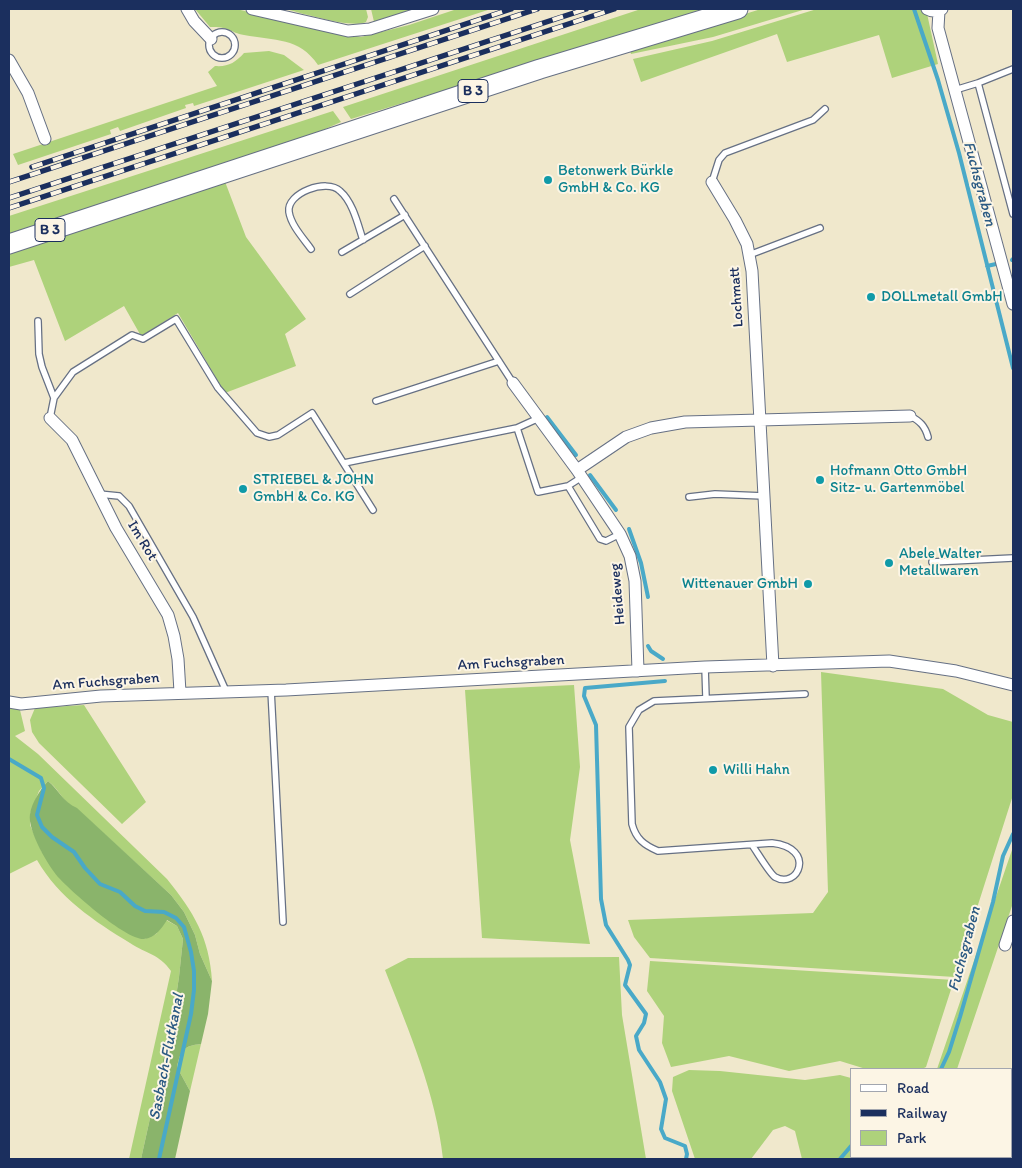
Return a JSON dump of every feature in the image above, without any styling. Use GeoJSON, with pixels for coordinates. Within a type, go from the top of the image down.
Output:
{"type":"FeatureCollection","features":[{"type":"Feature","properties":{"kind":"main road","name":"B 3"},"geometry":{"type":"LineString","coordinates":[[9,244],[540,69],[738,9]]}},
{"type":"Feature","properties":{"kind":"street"},"geometry":{"type":"LineString","coordinates":[[187,9],[194,21],[210,39]]}},
{"type":"Feature","properties":{"kind":"street"},"geometry":{"type":"LineString","coordinates":[[252,9],[348,32],[370,29],[433,9]]}},
{"type":"Feature","properties":{"kind":"street"},"geometry":{"type":"LineString","coordinates":[[927,9],[930,11],[941,10],[938,28],[1013,304]]}},
{"type":"Feature","properties":{"kind":"street"},"geometry":{"type":"LineString","coordinates":[[9,60],[28,93],[44,139]]}},
{"type":"Feature","properties":{"kind":"street","name":"Lochmatt"},"geometry":{"type":"LineString","coordinates":[[712,182],[747,244],[752,271],[773,666]]}},
{"type":"Feature","properties":{"kind":"street","name":"Heideweg"},"geometry":{"type":"LineString","coordinates":[[513,383],[580,474],[620,534],[630,556],[634,581],[638,671]]}},
{"type":"Feature","properties":{"kind":"street"},"geometry":{"type":"LineString","coordinates":[[580,474],[626,437],[651,428],[684,422],[910,416]]}},
{"type":"Feature","properties":{"kind":"street","name":"Im Rot"},"geometry":{"type":"LineString","coordinates":[[50,418],[72,440],[116,528],[168,615],[178,659],[180,692]]}},
{"type":"Feature","properties":{"kind":"street","name":"Am Fuchsgraben"},"geometry":{"type":"LineString","coordinates":[[9,702],[21,704],[101,696],[271,690],[705,667],[889,661],[956,671],[1013,685]]}},
{"type":"Feature","properties":{"kind":"street"},"geometry":{"type":"LineString","coordinates":[[1005,945],[1013,920]]}},
{"type":"Feature","properties":{"kind":"lane"},"geometry":{"type":"LineString","coordinates":[[218,33],[228,34],[234,42],[233,52],[225,58],[215,56],[209,48],[210,39],[218,33]]}},
{"type":"Feature","properties":{"kind":"lane"},"geometry":{"type":"LineString","coordinates":[[955,90],[1013,69]]}},
{"type":"Feature","properties":{"kind":"lane"},"geometry":{"type":"LineString","coordinates":[[978,83],[1013,214]]}},
{"type":"Feature","properties":{"kind":"lane"},"geometry":{"type":"LineString","coordinates":[[712,182],[719,160],[725,153],[813,120],[825,109]]}},
{"type":"Feature","properties":{"kind":"lane"},"geometry":{"type":"LineString","coordinates":[[311,249],[292,222],[289,204],[294,198],[321,185],[331,186],[340,191],[350,204],[364,240]]}},
{"type":"Feature","properties":{"kind":"lane"},"geometry":{"type":"LineString","coordinates":[[394,199],[513,383]]}},
{"type":"Feature","properties":{"kind":"lane"},"geometry":{"type":"LineString","coordinates":[[342,252],[405,215]]}},
{"type":"Feature","properties":{"kind":"lane"},"geometry":{"type":"LineString","coordinates":[[748,255],[820,228]]}},
{"type":"Feature","properties":{"kind":"lane"},"geometry":{"type":"LineString","coordinates":[[350,294],[425,246]]}},
{"type":"Feature","properties":{"kind":"lane"},"geometry":{"type":"LineString","coordinates":[[50,418],[54,398],[73,372],[132,336],[143,338],[176,319],[218,388],[257,433],[269,437],[278,434],[312,413],[373,510]]}},
{"type":"Feature","properties":{"kind":"lane"},"geometry":{"type":"LineString","coordinates":[[38,321],[39,354],[54,398]]}},
{"type":"Feature","properties":{"kind":"lane"},"geometry":{"type":"LineString","coordinates":[[376,401],[499,361]]}},
{"type":"Feature","properties":{"kind":"lane"},"geometry":{"type":"LineString","coordinates":[[910,416],[925,428],[928,437]]}},
{"type":"Feature","properties":{"kind":"lane"},"geometry":{"type":"LineString","coordinates":[[344,463],[518,428],[539,418]]}},
{"type":"Feature","properties":{"kind":"lane"},"geometry":{"type":"LineString","coordinates":[[518,428],[538,492],[568,486],[580,474]]}},
{"type":"Feature","properties":{"kind":"lane"},"geometry":{"type":"LineString","coordinates":[[568,486],[600,539],[606,541],[620,534]]}},
{"type":"Feature","properties":{"kind":"lane"},"geometry":{"type":"LineString","coordinates":[[99,494],[118,496],[129,506],[193,617],[226,691]]}},
{"type":"Feature","properties":{"kind":"lane"},"geometry":{"type":"LineString","coordinates":[[689,497],[715,494],[764,496]]}},
{"type":"Feature","properties":{"kind":"lane"},"geometry":{"type":"LineString","coordinates":[[932,562],[1013,558]]}},
{"type":"Feature","properties":{"kind":"lane"},"geometry":{"type":"LineString","coordinates":[[705,667],[706,698]]}},
{"type":"Feature","properties":{"kind":"lane"},"geometry":{"type":"LineString","coordinates":[[271,690],[283,922]]}},
{"type":"Feature","properties":{"kind":"lane"},"geometry":{"type":"LineString","coordinates":[[752,845],[774,877],[783,880],[791,878],[798,871],[800,861],[796,853],[784,845],[772,843],[658,851],[640,841],[635,834],[632,824],[629,727],[639,710],[654,702],[805,694]]}},
{"type":"Feature","properties":{"kind":"green space"},"geometry":{"type":"Polygon","coordinates":[[[195,9],[236,9],[361,37],[409,25],[457,9],[491,9],[318,65],[303,49],[286,42],[239,34],[221,27],[210,27],[195,9]]]}},
{"type":"Feature","properties":{"kind":"green space"},"geometry":{"type":"Polygon","coordinates":[[[285,9],[366,9],[368,17],[366,22],[359,24],[327,20],[285,9]]]}},
{"type":"Feature","properties":{"kind":"green space"},"geometry":{"type":"Polygon","coordinates":[[[371,9],[428,9],[375,26],[371,9]]]}},
{"type":"Feature","properties":{"kind":"green space"},"geometry":{"type":"Polygon","coordinates":[[[641,9],[708,9],[351,119],[343,107],[641,9]]]}},
{"type":"Feature","properties":{"kind":"green space"},"geometry":{"type":"Polygon","coordinates":[[[761,9],[806,9],[713,37],[631,54],[630,50],[761,9]]]}},
{"type":"Feature","properties":{"kind":"green space"},"geometry":{"type":"Polygon","coordinates":[[[817,9],[926,9],[938,64],[892,78],[879,35],[787,62],[777,34],[641,82],[633,59],[712,41],[817,9]]]}},
{"type":"Feature","properties":{"kind":"green space"},"geometry":{"type":"Polygon","coordinates":[[[269,51],[284,55],[304,70],[194,106],[193,103],[185,105],[186,108],[120,131],[118,127],[110,130],[111,134],[18,165],[13,154],[217,86],[208,72],[215,66],[231,64],[244,53],[269,51]]]}},
{"type":"Feature","properties":{"kind":"green space"},"geometry":{"type":"Polygon","coordinates":[[[333,111],[341,122],[314,134],[9,234],[9,216],[333,111]]]}},
{"type":"Feature","properties":{"kind":"green space"},"geometry":{"type":"Polygon","coordinates":[[[224,179],[246,237],[306,319],[285,334],[296,366],[225,393],[178,313],[141,336],[124,306],[65,341],[34,260],[9,267],[9,253],[224,179]]]}},
{"type":"Feature","properties":{"kind":"green space"},"geometry":{"type":"Polygon","coordinates":[[[821,672],[943,689],[988,715],[1013,722],[1013,795],[955,977],[650,958],[634,937],[628,920],[813,913],[828,892],[821,672]]]}},
{"type":"Feature","properties":{"kind":"green space"},"geometry":{"type":"Polygon","coordinates":[[[574,685],[580,767],[570,840],[590,944],[482,938],[465,690],[574,685]]]}},
{"type":"Feature","properties":{"kind":"green space"},"geometry":{"type":"Polygon","coordinates":[[[84,705],[146,802],[122,824],[39,743],[32,732],[30,720],[35,708],[84,705]]]}},
{"type":"Feature","properties":{"kind":"green space"},"geometry":{"type":"Polygon","coordinates":[[[9,707],[20,710],[25,731],[15,736],[38,754],[167,879],[192,915],[204,938],[208,951],[212,981],[200,954],[195,935],[184,912],[171,895],[77,809],[68,803],[48,781],[39,791],[30,814],[30,825],[42,852],[144,939],[156,934],[166,920],[177,926],[183,939],[174,1010],[141,1159],[129,1159],[171,971],[162,961],[136,947],[78,908],[56,886],[37,860],[9,874],[9,707]]]}},
{"type":"Feature","properties":{"kind":"green space"},"geometry":{"type":"Polygon","coordinates":[[[48,781],[68,803],[77,808],[171,895],[184,912],[195,935],[200,954],[212,981],[208,1014],[201,1044],[190,1046],[184,1050],[177,1067],[190,1091],[175,1159],[141,1159],[174,1010],[183,939],[177,926],[167,920],[152,937],[144,939],[125,932],[88,904],[55,874],[35,839],[30,821],[34,801],[48,781]]]}},
{"type":"Feature","properties":{"kind":"green space"},"geometry":{"type":"Polygon","coordinates":[[[1013,847],[1013,903],[957,1068],[937,1068],[1013,847]]]}},
{"type":"Feature","properties":{"kind":"green space"},"geometry":{"type":"Polygon","coordinates":[[[619,957],[622,1015],[646,1159],[443,1159],[428,1087],[412,1039],[385,970],[408,958],[619,957]]]}},
{"type":"Feature","properties":{"kind":"green space"},"geometry":{"type":"Polygon","coordinates":[[[650,961],[954,980],[926,1067],[924,1068],[863,1068],[840,1061],[789,1071],[729,1056],[671,1067],[662,1043],[664,1016],[647,991],[650,961]]]}},
{"type":"Feature","properties":{"kind":"green space"},"geometry":{"type":"Polygon","coordinates":[[[201,1044],[190,1091],[177,1067],[184,1050],[190,1046],[201,1044]]]}},
{"type":"Feature","properties":{"kind":"green space"},"geometry":{"type":"Polygon","coordinates":[[[689,1070],[720,1071],[805,1080],[840,1075],[850,1078],[850,1158],[869,1158],[802,1159],[795,1131],[785,1126],[773,1130],[751,1159],[695,1159],[672,1091],[673,1077],[689,1070]]]}},
{"type":"Feature","properties":{"kind":"waterway","name":"Fuchsgraben"},"geometry":{"type":"LineString","coordinates":[[914,9],[938,80],[959,153],[1013,368]]}},
{"type":"Feature","properties":{"kind":"waterway"},"geometry":{"type":"LineString","coordinates":[[987,266],[996,264]]}},
{"type":"Feature","properties":{"kind":"waterway"},"geometry":{"type":"LineString","coordinates":[[547,417],[576,455]]}},
{"type":"Feature","properties":{"kind":"waterway"},"geometry":{"type":"LineString","coordinates":[[590,475],[616,510]]}},
{"type":"Feature","properties":{"kind":"waterway"},"geometry":{"type":"LineString","coordinates":[[629,529],[641,563],[648,597]]}},
{"type":"Feature","properties":{"kind":"waterway"},"geometry":{"type":"LineString","coordinates":[[648,646],[651,651],[663,659]]}},
{"type":"Feature","properties":{"kind":"waterway"},"geometry":{"type":"LineString","coordinates":[[665,681],[585,688],[584,696],[596,725],[601,899],[606,925],[630,965],[625,985],[646,1014],[644,1023],[636,1036],[639,1050],[660,1082],[666,1099],[661,1129],[665,1138],[685,1146],[686,1159]]}},
{"type":"Feature","properties":{"kind":"waterway","name":"Sasbach-Flutkanal"},"geometry":{"type":"LineString","coordinates":[[9,759],[41,778],[44,788],[37,815],[42,827],[52,837],[74,852],[85,868],[100,884],[120,892],[135,906],[145,911],[164,912],[176,918],[184,927],[191,952],[194,990],[191,1014],[159,1159]]}},
{"type":"Feature","properties":{"kind":"waterway","name":"Fuchsgraben"},"geometry":{"type":"LineString","coordinates":[[941,1068],[949,1052],[960,1017],[993,902],[1003,856],[1013,834]]}},
{"type":"Feature","properties":{"kind":"waterway","name":"Fuchsgraben"},"geometry":{"type":"LineString","coordinates":[[840,1159],[850,1147]]}},
{"type":"Feature","properties":{"kind":"railway"},"geometry":{"type":"LineString","coordinates":[[32,167],[511,9]]}},
{"type":"Feature","properties":{"kind":"railway"},"geometry":{"type":"LineString","coordinates":[[9,182],[537,9]]}},
{"type":"Feature","properties":{"kind":"railway"},"geometry":{"type":"LineString","coordinates":[[9,198],[586,9]]}},
{"type":"Feature","properties":{"kind":"railway"},"geometry":{"type":"LineString","coordinates":[[9,208],[614,9]]}},
{"type":"Feature","properties":{"kind":"place","name":"Betonwerk Bürkle GmbH & Co. KG"},"geometry":{"type":"Point","coordinates":[548,180]}},
{"type":"Feature","properties":{"kind":"place","name":"DOLLmetall GmbH"},"geometry":{"type":"Point","coordinates":[871,297]}},
{"type":"Feature","properties":{"kind":"place","name":"Hofmann Otto GmbH Sitz- u. Gartenmöbel"},"geometry":{"type":"Point","coordinates":[820,480]}},
{"type":"Feature","properties":{"kind":"place","name":"STRIEBEL & JOHN GmbH & Co. KG"},"geometry":{"type":"Point","coordinates":[243,489]}},
{"type":"Feature","properties":{"kind":"place","name":"Abele Walter Metallwaren"},"geometry":{"type":"Point","coordinates":[889,563]}},
{"type":"Feature","properties":{"kind":"place","name":"Wittenauer GmbH"},"geometry":{"type":"Point","coordinates":[808,584]}},
{"type":"Feature","properties":{"kind":"place","name":"Willi Hahn"},"geometry":{"type":"Point","coordinates":[713,770]}}]}
